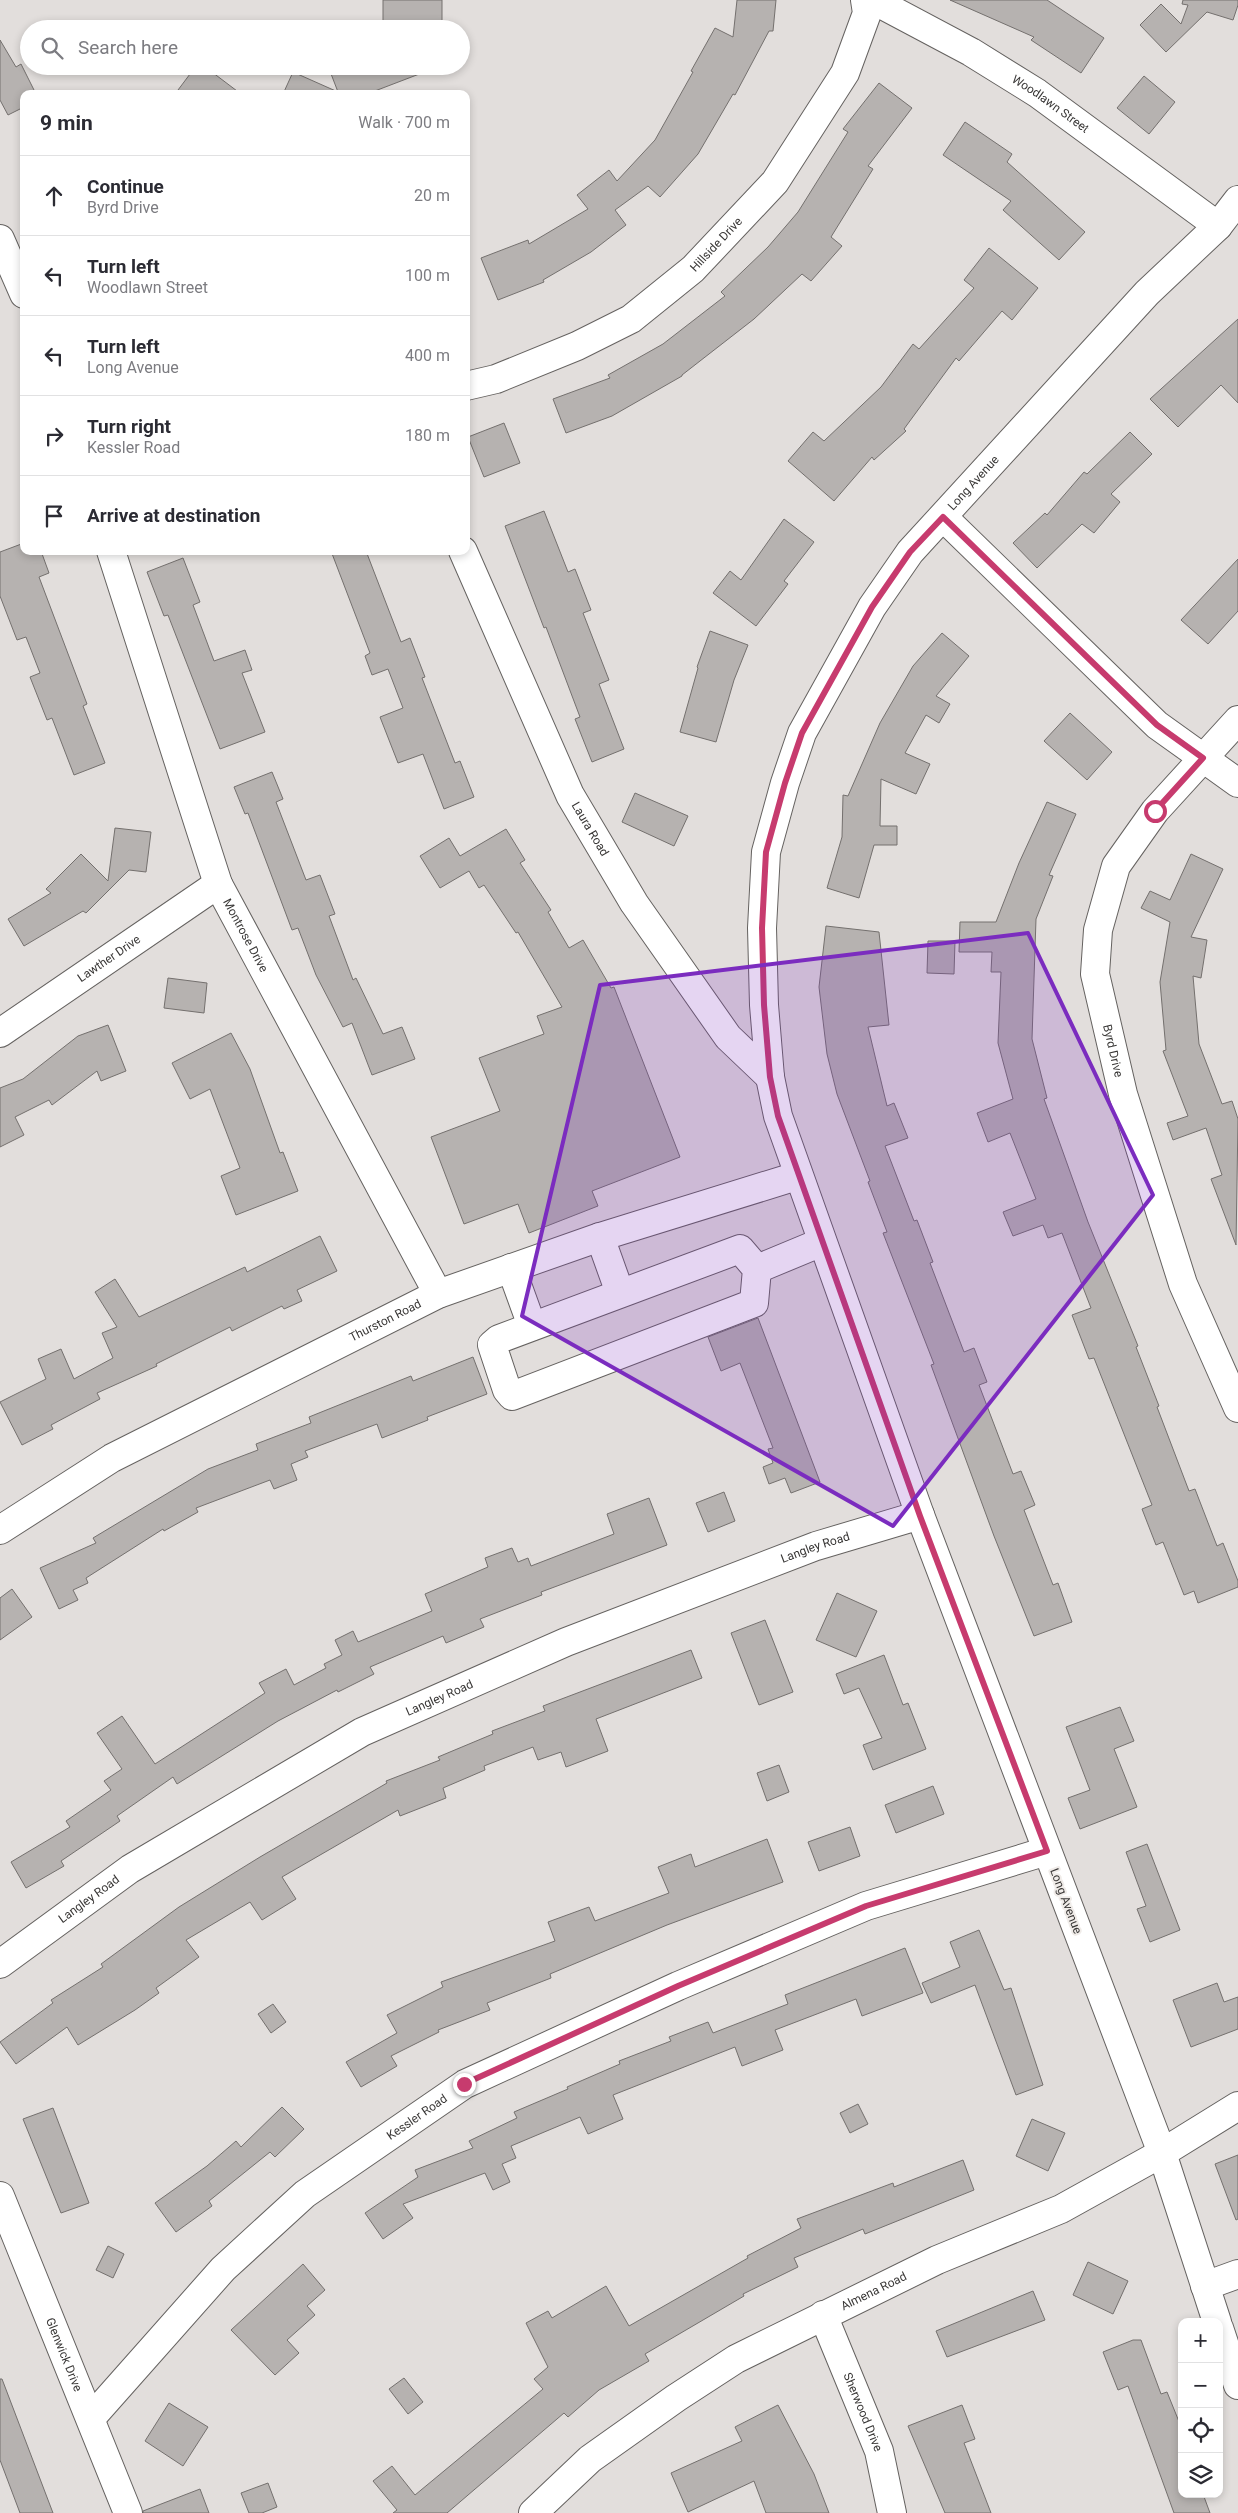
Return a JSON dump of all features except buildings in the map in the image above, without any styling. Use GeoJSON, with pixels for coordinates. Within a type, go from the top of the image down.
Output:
{"type":"FeatureCollection","features":[{"type":"Feature","properties":{"kind":"street","name":"Hillside Drive"},"geometry":{"type":"LineString","coordinates":[[470,385],[496,379],[577,346],[631,319],[693,269],[775,182],[786,165],[844,73],[867,13],[865,0]]}},
{"type":"Feature","properties":{"kind":"street","name":"Woodlawn Street"},"geometry":{"type":"LineString","coordinates":[[873,0],[972,52],[1036,93],[1218,226]]}},
{"type":"Feature","properties":{"kind":"street","name":"Long Avenue"},"geometry":{"type":"LineString","coordinates":[[1216,2318],[1162,2153],[920,1516],[778,1116],[770,1077],[764,1005],[762,928],[766,852],[785,783],[802,733],[872,607],[910,552],[1147,292],[1218,226],[1238,200]]}},
{"type":"Feature","properties":{"kind":"street"},"geometry":{"type":"LineString","coordinates":[[0,239],[20,285]]}},
{"type":"Feature","properties":{"kind":"street"},"geometry":{"type":"LineString","coordinates":[[943,517],[1157,725],[1238,783]]}},
{"type":"Feature","properties":{"kind":"street","name":"Montrose Drive"},"geometry":{"type":"LineString","coordinates":[[112,555],[218,884],[438,1294]]}},
{"type":"Feature","properties":{"kind":"street","name":"Laura Road"},"geometry":{"type":"LineString","coordinates":[[465,555],[570,795],[634,903],[728,1038],[770,1077]]}},
{"type":"Feature","properties":{"kind":"street","name":"Byrd Drive"},"geometry":{"type":"LineString","coordinates":[[1238,720],[1155,811],[1116,866],[1098,930],[1095,974],[1123,1094],[1183,1284],[1238,1408]]}},
{"type":"Feature","properties":{"kind":"street","name":"Lawther Drive"},"geometry":{"type":"LineString","coordinates":[[0,1033],[218,884]]}},
{"type":"Feature","properties":{"kind":"street","name":"Thurston Road"},"geometry":{"type":"LineString","coordinates":[[0,1530],[112,1458],[438,1294],[600,1237],[798,1176]]}},
{"type":"Feature","properties":{"kind":"street"},"geometry":{"type":"LineString","coordinates":[[600,1237],[620,1293]]}},
{"type":"Feature","properties":{"kind":"street"},"geometry":{"type":"LineString","coordinates":[[757,1269],[822,1242]]}},
{"type":"Feature","properties":{"kind":"street"},"geometry":{"type":"LineString","coordinates":[[740,1250],[757,1269],[754,1303],[512,1396],[507,1390],[492,1344],[499,1339],[620,1293],[740,1250]]}},
{"type":"Feature","properties":{"kind":"street"},"geometry":{"type":"LineString","coordinates":[[511,1268],[532,1326]]}},
{"type":"Feature","properties":{"kind":"street","name":"Langley Road"},"geometry":{"type":"LineString","coordinates":[[0,1964],[130,1869],[362,1732],[566,1642],[816,1546],[920,1516]]}},
{"type":"Feature","properties":{"kind":"street","name":"Kessler Road"},"geometry":{"type":"LineString","coordinates":[[91,2418],[223,2269],[305,2194],[464,2084],[678,1986],[866,1906],[1047,1851]]}},
{"type":"Feature","properties":{"kind":"street","name":"Almena Road"},"geometry":{"type":"LineString","coordinates":[[533,2513],[590,2459],[676,2398],[736,2359],[937,2260],[1061,2209],[1162,2153],[1238,2106]]}},
{"type":"Feature","properties":{"kind":"street","name":"Glenwick Drive"},"geometry":{"type":"LineString","coordinates":[[0,2196],[128,2513]]}},
{"type":"Feature","properties":{"kind":"street"},"geometry":{"type":"LineString","coordinates":[[1205,2286],[1238,2274]]}},
{"type":"Feature","properties":{"kind":"street","name":"Sherwood Drive"},"geometry":{"type":"LineString","coordinates":[[823,2315],[879,2451],[892,2513]]}},
{"type":"Feature","properties":{"kind":"street"},"geometry":{"type":"LineString","coordinates":[[1223,2340],[1238,2385]]}},
{"type":"Feature","properties":{"kind":"highlighted area"},"geometry":{"type":"Polygon","coordinates":[[[1028,933],[1153,1195],[893,1526],[522,1316],[600,985],[1028,933]]]}},
{"type":"Feature","properties":{"kind":"route"},"geometry":{"type":"LineString","coordinates":[[464,2084],[678,1986],[866,1906],[1047,1851],[920,1516],[778,1116],[770,1077],[764,1005],[762,928],[766,852],[785,783],[802,733],[872,607],[910,552],[943,517],[1157,725],[1203,758],[1155,811]]}}]}
